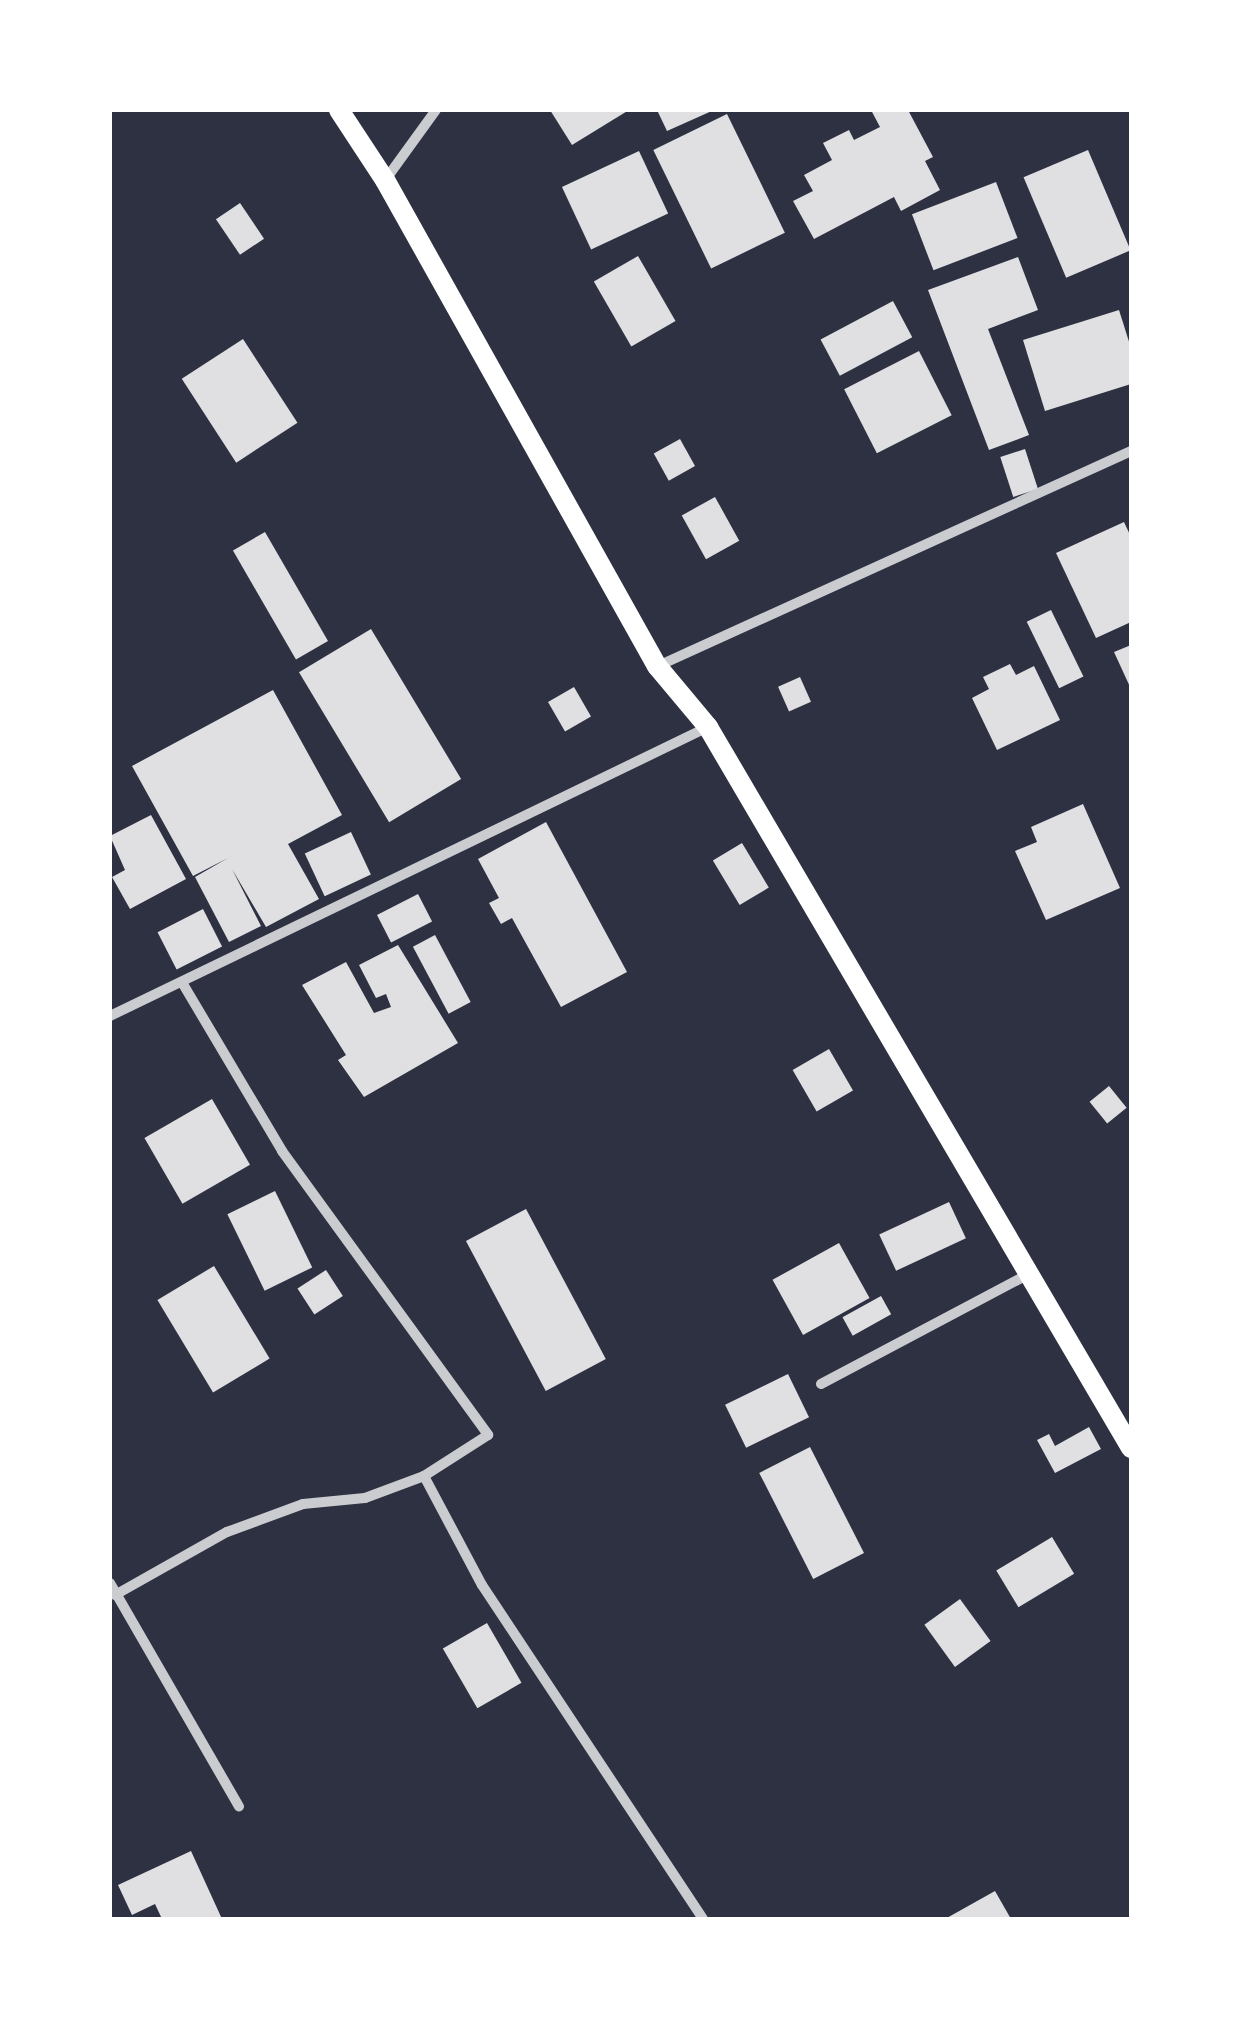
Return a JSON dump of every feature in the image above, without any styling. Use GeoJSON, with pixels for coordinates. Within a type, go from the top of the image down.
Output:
{"type":"FeatureCollection","features":[{"type":"Feature","properties":{"kind":"main road"},"geometry":{"type":"LineString","coordinates":[[339,110],[385,180],[658,666],[708,727],[1131,1448]]}},
{"type":"Feature","properties":{"kind":"street"},"geometry":{"type":"LineString","coordinates":[[385,180],[436,110]]}},
{"type":"Feature","properties":{"kind":"street"},"geometry":{"type":"LineString","coordinates":[[658,666],[1131,451]]}},
{"type":"Feature","properties":{"kind":"street"},"geometry":{"type":"LineString","coordinates":[[110,1016],[708,727]]}},
{"type":"Feature","properties":{"kind":"street"},"geometry":{"type":"LineString","coordinates":[[183,984],[282,1151],[488,1435],[424,1476],[366,1498],[303,1504],[227,1532],[113,1589],[239,1806]]}},
{"type":"Feature","properties":{"kind":"street"},"geometry":{"type":"LineString","coordinates":[[821,1384],[1029,1274]]}},
{"type":"Feature","properties":{"kind":"street"},"geometry":{"type":"LineString","coordinates":[[424,1476],[482,1585],[704,1919]]}},
{"type":"Feature","properties":{"kind":"building"},"geometry":{"type":"Polygon","coordinates":[[[550,110],[629,110],[572,145],[550,110]]]}},
{"type":"Feature","properties":{"kind":"building"},"geometry":{"type":"Polygon","coordinates":[[[657,110],[714,110],[667,131],[657,110]]]}},
{"type":"Feature","properties":{"kind":"building"},"geometry":{"type":"Polygon","coordinates":[[[871,110],[908,110],[933,157],[925,161],[940,190],[901,211],[894,197],[814,239],[793,201],[813,191],[804,175],[832,160],[823,143],[849,130],[854,140],[880,127],[871,110]]]}},
{"type":"Feature","properties":{"kind":"building"},"geometry":{"type":"Polygon","coordinates":[[[727,114],[785,233],[711,269],[653,150],[727,114]]]}},
{"type":"Feature","properties":{"kind":"building"},"geometry":{"type":"Polygon","coordinates":[[[1088,150],[1131,250],[1066,278],[1024,177],[1088,150]]]}},
{"type":"Feature","properties":{"kind":"building"},"geometry":{"type":"Polygon","coordinates":[[[639,151],[668,214],[591,249],[562,187],[639,151]]]}},
{"type":"Feature","properties":{"kind":"building"},"geometry":{"type":"Polygon","coordinates":[[[996,182],[1018,238],[933,270],[912,214],[996,182]]]}},
{"type":"Feature","properties":{"kind":"building"},"geometry":{"type":"Polygon","coordinates":[[[240,203],[264,239],[240,255],[216,219],[240,203]]]}},
{"type":"Feature","properties":{"kind":"building"},"geometry":{"type":"Polygon","coordinates":[[[638,256],[676,321],[631,346],[594,282],[638,256]]]}},
{"type":"Feature","properties":{"kind":"building"},"geometry":{"type":"Polygon","coordinates":[[[1018,257],[1038,310],[988,329],[1029,435],[989,450],[928,290],[1018,257]]]}},
{"type":"Feature","properties":{"kind":"building"},"geometry":{"type":"Polygon","coordinates":[[[893,301],[912,337],[840,376],[821,339],[893,301]]]}},
{"type":"Feature","properties":{"kind":"building"},"geometry":{"type":"Polygon","coordinates":[[[1119,310],[1131,348],[1131,384],[1045,411],[1023,340],[1119,310]]]}},
{"type":"Feature","properties":{"kind":"building"},"geometry":{"type":"Polygon","coordinates":[[[243,339],[297,423],[236,463],[182,379],[243,339]]]}},
{"type":"Feature","properties":{"kind":"building"},"geometry":{"type":"Polygon","coordinates":[[[919,351],[952,415],[877,453],[844,389],[919,351]]]}},
{"type":"Feature","properties":{"kind":"building"},"geometry":{"type":"Polygon","coordinates":[[[680,439],[695,466],[669,481],[654,454],[680,439]]]}},
{"type":"Feature","properties":{"kind":"building"},"geometry":{"type":"Polygon","coordinates":[[[1025,449],[1038,489],[1013,497],[1000,457],[1025,449]]]}},
{"type":"Feature","properties":{"kind":"building"},"geometry":{"type":"Polygon","coordinates":[[[715,497],[739,541],[706,559],[682,515],[715,497]]]}},
{"type":"Feature","properties":{"kind":"building"},"geometry":{"type":"Polygon","coordinates":[[[1124,522],[1131,537],[1131,622],[1096,638],[1056,553],[1124,522]]]}},
{"type":"Feature","properties":{"kind":"building"},"geometry":{"type":"Polygon","coordinates":[[[265,532],[328,641],[296,660],[233,550],[265,532]]]}},
{"type":"Feature","properties":{"kind":"building"},"geometry":{"type":"Polygon","coordinates":[[[1051,610],[1083,677],[1059,688],[1027,622],[1051,610]]]}},
{"type":"Feature","properties":{"kind":"building"},"geometry":{"type":"Polygon","coordinates":[[[371,629],[461,779],[389,822],[299,672],[371,629]]]}},
{"type":"Feature","properties":{"kind":"building"},"geometry":{"type":"Polygon","coordinates":[[[1131,645],[1131,689],[1114,652],[1131,645]]]}},
{"type":"Feature","properties":{"kind":"building"},"geometry":{"type":"Polygon","coordinates":[[[1010,664],[1016,675],[1034,666],[1060,720],[997,750],[972,698],[989,689],[983,677],[1010,664]]]}},
{"type":"Feature","properties":{"kind":"building"},"geometry":{"type":"Polygon","coordinates":[[[800,677],[811,702],[789,711],[778,687],[800,677]]]}},
{"type":"Feature","properties":{"kind":"building"},"geometry":{"type":"Polygon","coordinates":[[[574,687],[591,716],[565,731],[548,702],[574,687]]]}},
{"type":"Feature","properties":{"kind":"building"},"geometry":{"type":"Polygon","coordinates":[[[273,690],[342,815],[288,844],[319,899],[266,927],[232,869],[261,926],[229,942],[195,877],[228,858],[193,876],[132,766],[273,690]]]}},
{"type":"Feature","properties":{"kind":"building"},"geometry":{"type":"Polygon","coordinates":[[[1083,804],[1120,888],[1046,920],[1015,851],[1037,842],[1031,827],[1083,804]]]}},
{"type":"Feature","properties":{"kind":"building"},"geometry":{"type":"Polygon","coordinates":[[[151,815],[186,879],[130,909],[112,877],[125,870],[110,836],[151,815]]]}},
{"type":"Feature","properties":{"kind":"building"},"geometry":{"type":"Polygon","coordinates":[[[546,822],[627,972],[561,1007],[512,918],[501,924],[489,903],[499,898],[478,859],[546,822]]]}},
{"type":"Feature","properties":{"kind":"building"},"geometry":{"type":"Polygon","coordinates":[[[351,832],[371,875],[325,896],[305,854],[351,832]]]}},
{"type":"Feature","properties":{"kind":"building"},"geometry":{"type":"Polygon","coordinates":[[[742,843],[769,888],[740,905],[713,861],[742,843]]]}},
{"type":"Feature","properties":{"kind":"building"},"geometry":{"type":"Polygon","coordinates":[[[418,894],[432,922],[391,943],[377,915],[418,894]]]}},
{"type":"Feature","properties":{"kind":"building"},"geometry":{"type":"Polygon","coordinates":[[[203,909],[222,946],[177,970],[158,932],[203,909]]]}},
{"type":"Feature","properties":{"kind":"building"},"geometry":{"type":"Polygon","coordinates":[[[435,935],[471,1002],[449,1014],[413,947],[435,935]]]}},
{"type":"Feature","properties":{"kind":"building"},"geometry":{"type":"Polygon","coordinates":[[[398,945],[458,1043],[364,1097],[338,1060],[346,1055],[302,985],[346,962],[374,1013],[391,1007],[386,994],[376,998],[359,965],[398,945]]]}},
{"type":"Feature","properties":{"kind":"building"},"geometry":{"type":"Polygon","coordinates":[[[829,1049],[853,1091],[817,1112],[793,1070],[829,1049]]]}},
{"type":"Feature","properties":{"kind":"building"},"geometry":{"type":"Polygon","coordinates":[[[1109,1086],[1127,1108],[1107,1123],[1090,1102],[1109,1086]]]}},
{"type":"Feature","properties":{"kind":"building"},"geometry":{"type":"Polygon","coordinates":[[[212,1099],[250,1165],[182,1204],[144,1138],[212,1099]]]}},
{"type":"Feature","properties":{"kind":"building"},"geometry":{"type":"Polygon","coordinates":[[[275,1191],[312,1267],[265,1291],[227,1214],[275,1191]]]}},
{"type":"Feature","properties":{"kind":"building"},"geometry":{"type":"Polygon","coordinates":[[[949,1202],[966,1238],[896,1271],[879,1235],[949,1202]]]}},
{"type":"Feature","properties":{"kind":"building"},"geometry":{"type":"Polygon","coordinates":[[[526,1209],[606,1359],[546,1391],[466,1241],[526,1209]]]}},
{"type":"Feature","properties":{"kind":"building"},"geometry":{"type":"Polygon","coordinates":[[[839,1243],[870,1298],[803,1335],[773,1280],[839,1243]]]}},
{"type":"Feature","properties":{"kind":"building"},"geometry":{"type":"Polygon","coordinates":[[[214,1266],[270,1359],[213,1393],[157,1300],[214,1266]]]}},
{"type":"Feature","properties":{"kind":"building"},"geometry":{"type":"Polygon","coordinates":[[[326,1270],[343,1296],[314,1315],[297,1289],[326,1270]]]}},
{"type":"Feature","properties":{"kind":"building"},"geometry":{"type":"Polygon","coordinates":[[[881,1296],[891,1314],[853,1336],[843,1317],[881,1296]]]}},
{"type":"Feature","properties":{"kind":"building"},"geometry":{"type":"Polygon","coordinates":[[[788,1374],[809,1417],[746,1448],[725,1405],[788,1374]]]}},
{"type":"Feature","properties":{"kind":"building"},"geometry":{"type":"Polygon","coordinates":[[[1089,1427],[1101,1449],[1055,1473],[1037,1440],[1049,1434],[1055,1446],[1089,1427]]]}},
{"type":"Feature","properties":{"kind":"building"},"geometry":{"type":"Polygon","coordinates":[[[810,1447],[864,1553],[813,1579],[759,1473],[810,1447]]]}},
{"type":"Feature","properties":{"kind":"building"},"geometry":{"type":"Polygon","coordinates":[[[1052,1537],[1074,1574],[1018,1607],[996,1570],[1052,1537]]]}},
{"type":"Feature","properties":{"kind":"building"},"geometry":{"type":"Polygon","coordinates":[[[960,1599],[991,1641],[955,1667],[924,1625],[960,1599]]]}},
{"type":"Feature","properties":{"kind":"building"},"geometry":{"type":"Polygon","coordinates":[[[487,1623],[522,1683],[477,1708],[443,1648],[487,1623]]]}},
{"type":"Feature","properties":{"kind":"building"},"geometry":{"type":"Polygon","coordinates":[[[191,1851],[222,1919],[162,1919],[155,1904],[132,1915],[118,1885],[191,1851]]]}},
{"type":"Feature","properties":{"kind":"building"},"geometry":{"type":"Polygon","coordinates":[[[995,1891],[1011,1919],[945,1919],[995,1891]]]}}]}
